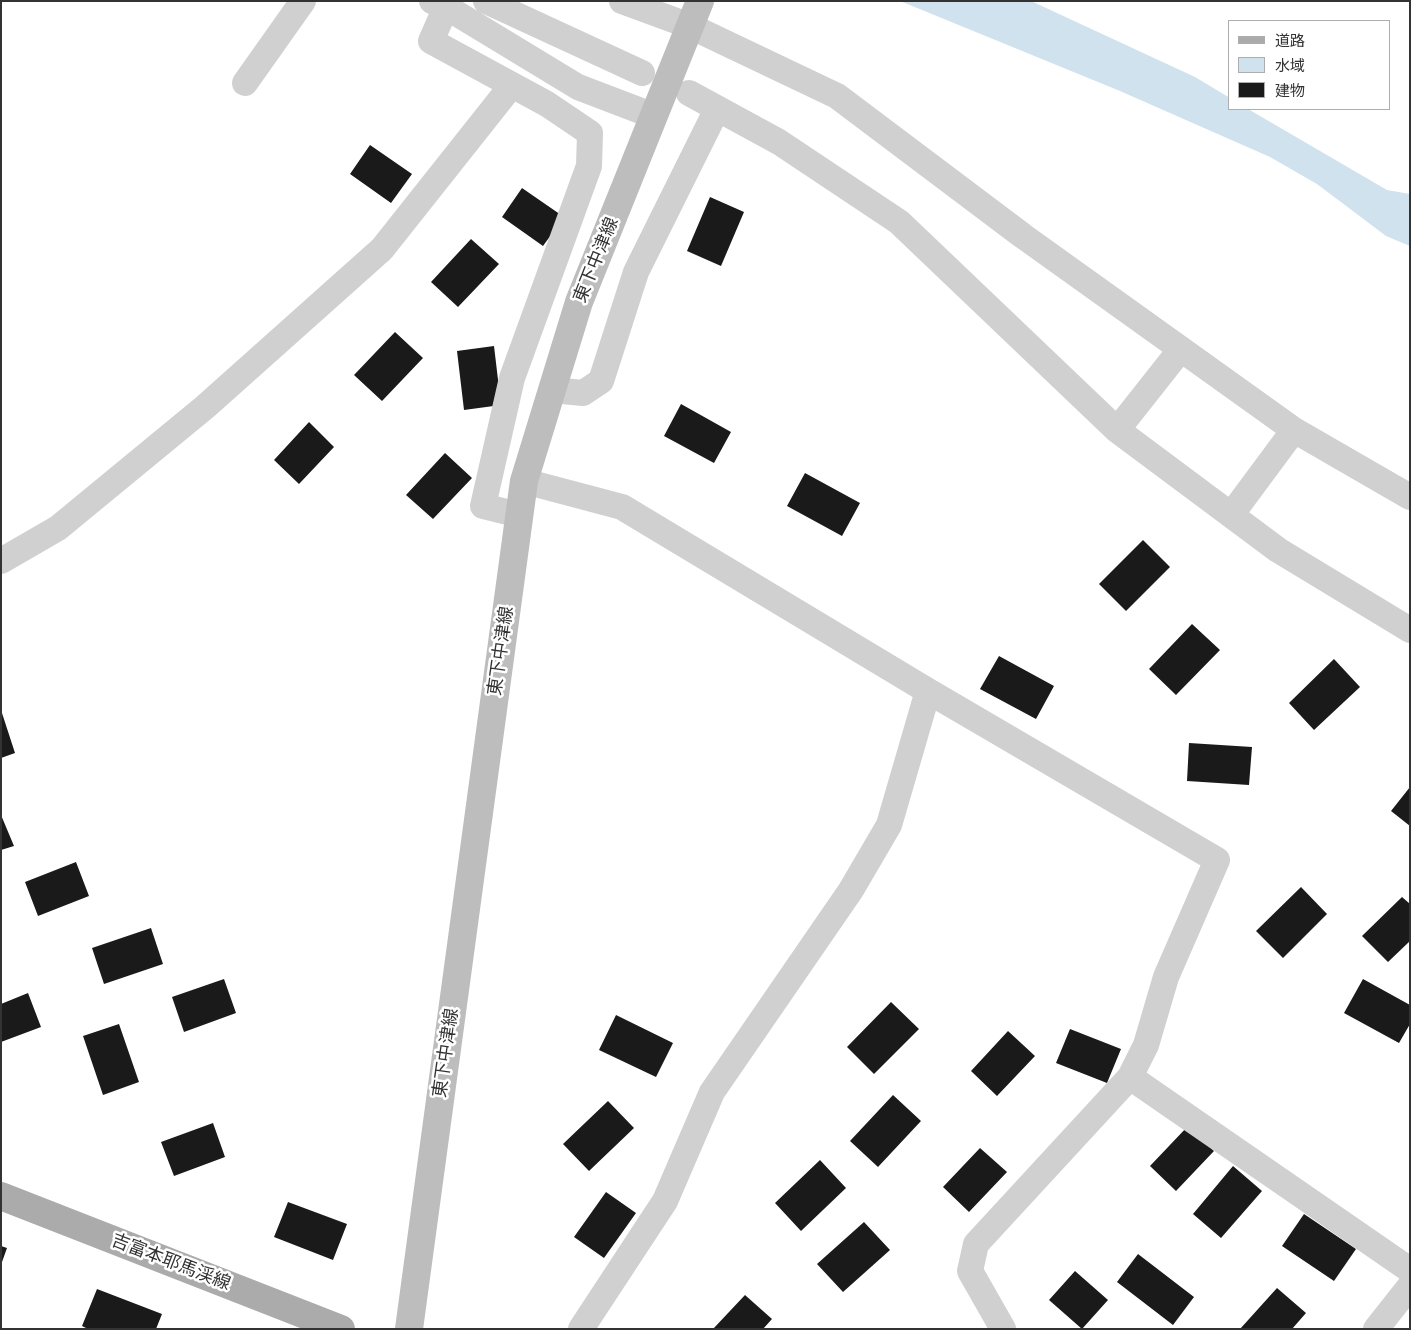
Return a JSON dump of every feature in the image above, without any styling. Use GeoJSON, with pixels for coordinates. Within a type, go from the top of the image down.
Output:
{"type":"FeatureCollection","features":[{"type":"Feature","properties":{"kind":"main road","name":"東下中津線"},"geometry":{"type":"LineString","coordinates":[[408,1329],[524,481],[579,302],[700,1]]}},
{"type":"Feature","properties":{"kind":"main road","name":"吉富本耶馬渓線"},"geometry":{"type":"LineString","coordinates":[[1,1196],[341,1329]]}},
{"type":"Feature","properties":{"kind":"street"},"geometry":{"type":"LineString","coordinates":[[245,83],[303,1]]}},
{"type":"Feature","properties":{"kind":"street"},"geometry":{"type":"LineString","coordinates":[[486,1],[642,73]]}},
{"type":"Feature","properties":{"kind":"street"},"geometry":{"type":"LineString","coordinates":[[622,1],[690,26],[837,96],[1023,236],[1294,430],[1410,497]]}},
{"type":"Feature","properties":{"kind":"street"},"geometry":{"type":"LineString","coordinates":[[520,514],[484,506],[512,378],[589,166],[590,133],[547,104],[431,42],[442,3],[578,87],[654,116]]}},
{"type":"Feature","properties":{"kind":"street"},"geometry":{"type":"LineString","coordinates":[[1,560],[58,528],[205,407],[382,249],[512,85]]}},
{"type":"Feature","properties":{"kind":"street"},"geometry":{"type":"LineString","coordinates":[[689,93],[779,142],[899,222],[1117,430],[1278,550],[1410,630]]}},
{"type":"Feature","properties":{"kind":"street"},"geometry":{"type":"LineString","coordinates":[[552,390],[583,393],[601,382],[636,272],[718,109]]}},
{"type":"Feature","properties":{"kind":"street"},"geometry":{"type":"LineString","coordinates":[[1117,430],[1181,349]]}},
{"type":"Feature","properties":{"kind":"street"},"geometry":{"type":"LineString","coordinates":[[1231,515],[1294,430]]}},
{"type":"Feature","properties":{"kind":"street"},"geometry":{"type":"LineString","coordinates":[[524,481],[622,507],[928,691],[1217,860],[1166,977],[1146,1045],[1130,1076],[976,1244],[970,1271],[1003,1329]]}},
{"type":"Feature","properties":{"kind":"street"},"geometry":{"type":"LineString","coordinates":[[581,1329],[665,1201],[712,1092],[851,890],[889,825],[928,691]]}},
{"type":"Feature","properties":{"kind":"street"},"geometry":{"type":"LineString","coordinates":[[1130,1076],[1410,1270]]}},
{"type":"Feature","properties":{"kind":"street"},"geometry":{"type":"LineString","coordinates":[[1376,1329],[1410,1286]]}},
{"type":"Feature","properties":{"kind":"water"},"geometry":{"type":"Polygon","coordinates":[[[900,1],[1031,1],[1195,77],[1228,97],[1228,110],[1250,110],[1387,190],[1410,194],[1410,246],[1386,236],[1317,184],[1270,157],[1120,91],[900,1]]]}},
{"type":"Feature","properties":{"kind":"building"},"geometry":{"type":"Polygon","coordinates":[[[370,145],[412,174],[391,203],[350,174],[370,145]]]}},
{"type":"Feature","properties":{"kind":"building"},"geometry":{"type":"Polygon","coordinates":[[[522,188],[564,217],[543,246],[502,217],[522,188]]]}},
{"type":"Feature","properties":{"kind":"building"},"geometry":{"type":"Polygon","coordinates":[[[710,197],[744,212],[721,266],[687,251],[710,197]]]}},
{"type":"Feature","properties":{"kind":"building"},"geometry":{"type":"Polygon","coordinates":[[[471,239],[499,264],[458,307],[431,282],[471,239]]]}},
{"type":"Feature","properties":{"kind":"building"},"geometry":{"type":"Polygon","coordinates":[[[395,332],[423,358],[382,401],[354,375],[395,332]]]}},
{"type":"Feature","properties":{"kind":"building"},"geometry":{"type":"Polygon","coordinates":[[[494,346],[501,405],[464,410],[457,351],[494,346]]]}},
{"type":"Feature","properties":{"kind":"building"},"geometry":{"type":"Polygon","coordinates":[[[681,404],[731,432],[714,463],[664,436],[681,404]]]}},
{"type":"Feature","properties":{"kind":"building"},"geometry":{"type":"Polygon","coordinates":[[[309,422],[334,447],[299,484],[274,460],[309,422]]]}},
{"type":"Feature","properties":{"kind":"building"},"geometry":{"type":"Polygon","coordinates":[[[445,453],[472,478],[433,519],[406,495],[445,453]]]}},
{"type":"Feature","properties":{"kind":"building"},"geometry":{"type":"Polygon","coordinates":[[[805,473],[860,503],[842,536],[787,506],[805,473]]]}},
{"type":"Feature","properties":{"kind":"building"},"geometry":{"type":"Polygon","coordinates":[[[1143,540],[1170,567],[1126,611],[1099,584],[1143,540]]]}},
{"type":"Feature","properties":{"kind":"building"},"geometry":{"type":"Polygon","coordinates":[[[1192,624],[1220,650],[1176,695],[1149,669],[1192,624]]]}},
{"type":"Feature","properties":{"kind":"building"},"geometry":{"type":"Polygon","coordinates":[[[999,656],[1054,686],[1036,719],[980,689],[999,656]]]}},
{"type":"Feature","properties":{"kind":"building"},"geometry":{"type":"Polygon","coordinates":[[[1334,659],[1360,687],[1314,730],[1289,703],[1334,659]]]}},
{"type":"Feature","properties":{"kind":"building"},"geometry":{"type":"Polygon","coordinates":[[[1,710],[15,753],[1,758],[1,710]]]}},
{"type":"Feature","properties":{"kind":"building"},"geometry":{"type":"Polygon","coordinates":[[[1189,743],[1252,747],[1249,785],[1187,781],[1189,743]]]}},
{"type":"Feature","properties":{"kind":"building"},"geometry":{"type":"Polygon","coordinates":[[[1410,787],[1410,826],[1391,811],[1410,787]]]}},
{"type":"Feature","properties":{"kind":"building"},"geometry":{"type":"Polygon","coordinates":[[[1,815],[14,846],[1,850],[1,815]]]}},
{"type":"Feature","properties":{"kind":"building"},"geometry":{"type":"Polygon","coordinates":[[[76,862],[89,896],[38,916],[25,882],[76,862]]]}},
{"type":"Feature","properties":{"kind":"building"},"geometry":{"type":"Polygon","coordinates":[[[1301,887],[1327,914],[1283,958],[1256,931],[1301,887]]]}},
{"type":"Feature","properties":{"kind":"building"},"geometry":{"type":"Polygon","coordinates":[[[1402,897],[1410,904],[1410,941],[1388,962],[1362,936],[1402,897]]]}},
{"type":"Feature","properties":{"kind":"building"},"geometry":{"type":"Polygon","coordinates":[[[151,928],[163,964],[104,984],[92,948],[151,928]]]}},
{"type":"Feature","properties":{"kind":"building"},"geometry":{"type":"Polygon","coordinates":[[[224,979],[236,1013],[184,1032],[172,997],[224,979]]]}},
{"type":"Feature","properties":{"kind":"building"},"geometry":{"type":"Polygon","coordinates":[[[1363,979],[1410,1005],[1410,1024],[1399,1043],[1344,1013],[1363,979]]]}},
{"type":"Feature","properties":{"kind":"building"},"geometry":{"type":"Polygon","coordinates":[[[28,993],[41,1027],[1,1042],[1,1004],[28,993]]]}},
{"type":"Feature","properties":{"kind":"building"},"geometry":{"type":"Polygon","coordinates":[[[891,1002],[919,1029],[874,1074],[847,1047],[891,1002]]]}},
{"type":"Feature","properties":{"kind":"building"},"geometry":{"type":"Polygon","coordinates":[[[616,1015],[673,1043],[656,1077],[599,1050],[616,1015]]]}},
{"type":"Feature","properties":{"kind":"building"},"geometry":{"type":"Polygon","coordinates":[[[119,1024],[139,1082],[103,1095],[83,1036],[119,1024]]]}},
{"type":"Feature","properties":{"kind":"building"},"geometry":{"type":"Polygon","coordinates":[[[1070,1029],[1121,1049],[1107,1083],[1056,1063],[1070,1029]]]}},
{"type":"Feature","properties":{"kind":"building"},"geometry":{"type":"Polygon","coordinates":[[[1008,1031],[1035,1056],[997,1096],[971,1071],[1008,1031]]]}},
{"type":"Feature","properties":{"kind":"building"},"geometry":{"type":"Polygon","coordinates":[[[893,1095],[921,1121],[878,1167],[850,1141],[893,1095]]]}},
{"type":"Feature","properties":{"kind":"building"},"geometry":{"type":"Polygon","coordinates":[[[608,1101],[634,1128],[589,1171],[563,1144],[608,1101]]]}},
{"type":"Feature","properties":{"kind":"building"},"geometry":{"type":"Polygon","coordinates":[[[213,1123],[225,1157],[174,1176],[161,1142],[213,1123]]]}},
{"type":"Feature","properties":{"kind":"building"},"geometry":{"type":"Polygon","coordinates":[[[1188,1126],[1214,1151],[1176,1191],[1150,1166],[1188,1126]]]}},
{"type":"Feature","properties":{"kind":"building"},"geometry":{"type":"Polygon","coordinates":[[[980,1148],[1007,1172],[969,1212],[943,1187],[980,1148]]]}},
{"type":"Feature","properties":{"kind":"building"},"geometry":{"type":"Polygon","coordinates":[[[820,1160],[846,1188],[801,1231],[775,1203],[820,1160]]]}},
{"type":"Feature","properties":{"kind":"building"},"geometry":{"type":"Polygon","coordinates":[[[1233,1166],[1262,1191],[1221,1238],[1193,1214],[1233,1166]]]}},
{"type":"Feature","properties":{"kind":"building"},"geometry":{"type":"Polygon","coordinates":[[[606,1192],[636,1213],[604,1258],[574,1237],[606,1192]]]}},
{"type":"Feature","properties":{"kind":"building"},"geometry":{"type":"Polygon","coordinates":[[[288,1202],[347,1224],[333,1260],[274,1237],[288,1202]]]}},
{"type":"Feature","properties":{"kind":"building"},"geometry":{"type":"Polygon","coordinates":[[[1304,1214],[1356,1249],[1334,1281],[1282,1246],[1304,1214]]]}},
{"type":"Feature","properties":{"kind":"building"},"geometry":{"type":"Polygon","coordinates":[[[864,1222],[890,1250],[843,1292],[817,1264],[864,1222]]]}},
{"type":"Feature","properties":{"kind":"building"},"geometry":{"type":"Polygon","coordinates":[[[1,1246],[7,1248],[2,1262],[1,1262],[1,1246]]]}},
{"type":"Feature","properties":{"kind":"building"},"geometry":{"type":"Polygon","coordinates":[[[1138,1254],[1194,1297],[1173,1325],[1117,1282],[1138,1254]]]}},
{"type":"Feature","properties":{"kind":"building"},"geometry":{"type":"Polygon","coordinates":[[[1075,1271],[1108,1300],[1082,1329],[1049,1300],[1075,1271]]]}},
{"type":"Feature","properties":{"kind":"building"},"geometry":{"type":"Polygon","coordinates":[[[1277,1288],[1306,1313],[1292,1329],[1240,1329],[1277,1288]]]}},
{"type":"Feature","properties":{"kind":"building"},"geometry":{"type":"Polygon","coordinates":[[[97,1289],[162,1314],[156,1329],[88,1329],[82,1326],[97,1289]]]}},
{"type":"Feature","properties":{"kind":"building"},"geometry":{"type":"Polygon","coordinates":[[[745,1295],[772,1319],[763,1329],[713,1329],[745,1295]]]}}]}
